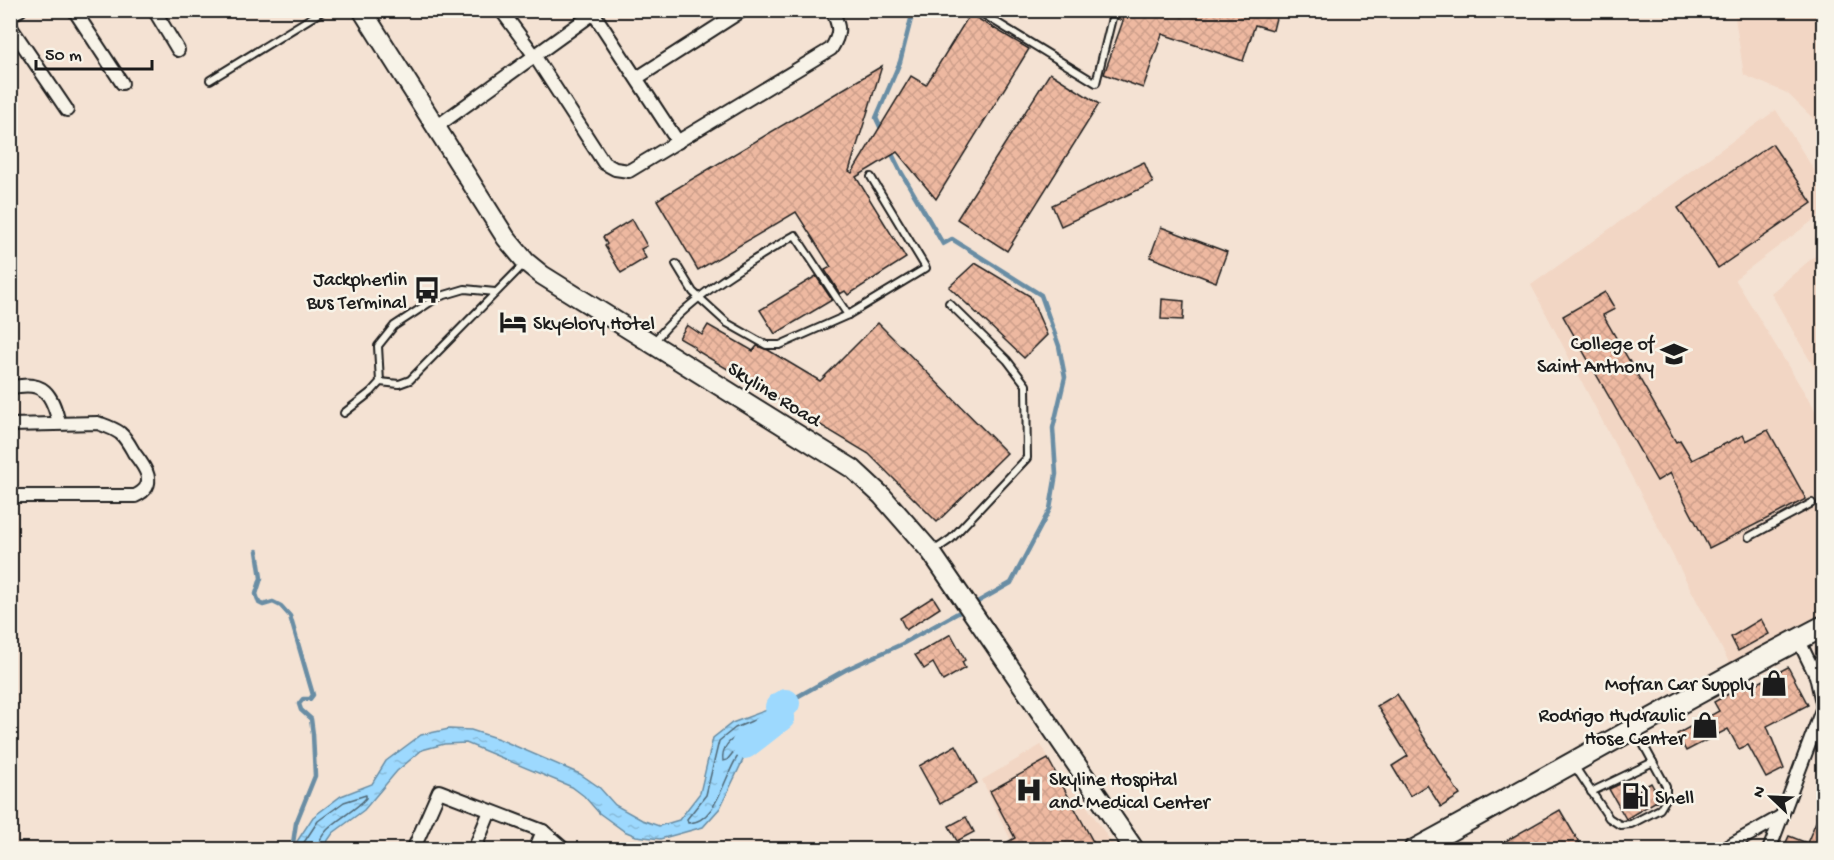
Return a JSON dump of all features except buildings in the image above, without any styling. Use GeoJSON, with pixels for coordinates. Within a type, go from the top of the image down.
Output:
{"type":"FeatureCollection","features":[{"type":"Feature","properties":{"kind":"main road","name":"Skyline Road"},"geometry":{"type":"LineString","coordinates":[[362,10],[506,238],[526,262],[542,275],[853,469],[882,496],[931,552],[1135,849]]}},
{"type":"Feature","properties":{"kind":"main road"},"geometry":{"type":"LineString","coordinates":[[1414,849],[1573,764],[1716,682],[1824,626]]}},
{"type":"Feature","properties":{"kind":"street"},"geometry":{"type":"LineString","coordinates":[[10,15],[20,10]]}},
{"type":"Feature","properties":{"kind":"street"},"geometry":{"type":"LineString","coordinates":[[74,10],[122,84]]}},
{"type":"Feature","properties":{"kind":"street"},"geometry":{"type":"LineString","coordinates":[[154,10],[178,50]]}},
{"type":"Feature","properties":{"kind":"street"},"geometry":{"type":"LineString","coordinates":[[501,10],[604,163],[615,169],[629,171],[831,49],[838,38],[838,25],[832,10]]}},
{"type":"Feature","properties":{"kind":"street"},"geometry":{"type":"LineString","coordinates":[[637,78],[743,10]]}},
{"type":"Feature","properties":{"kind":"street"},"geometry":{"type":"LineString","coordinates":[[436,127],[596,12],[678,142]]}},
{"type":"Feature","properties":{"kind":"street"},"geometry":{"type":"LineString","coordinates":[[10,26],[67,110]]}},
{"type":"Feature","properties":{"kind":"street"},"geometry":{"type":"LineString","coordinates":[[10,388],[24,384],[41,388],[54,401],[58,423]]}},
{"type":"Feature","properties":{"kind":"street"},"geometry":{"type":"LineString","coordinates":[[10,425],[98,423],[122,435],[148,472],[147,485],[143,492],[135,496],[10,495]]}},
{"type":"Feature","properties":{"kind":"street"},"geometry":{"type":"LineString","coordinates":[[1769,849],[1823,707],[1816,676],[1798,639]]}},
{"type":"Feature","properties":{"kind":"street"},"geometry":{"type":"LineString","coordinates":[[413,849],[439,791],[543,831],[565,849]]}},
{"type":"Feature","properties":{"kind":"street"},"geometry":{"type":"LineString","coordinates":[[474,849],[490,811]]}},
{"type":"Feature","properties":{"kind":"street"},"geometry":{"type":"LineString","coordinates":[[1722,849],[1782,816]]}},
{"type":"Feature","properties":{"kind":"street"},"geometry":{"type":"LineString","coordinates":[[535,849],[543,831]]}},
{"type":"Feature","properties":{"kind":"lane"},"geometry":{"type":"LineString","coordinates":[[210,80],[324,10]]}},
{"type":"Feature","properties":{"kind":"lane"},"geometry":{"type":"LineString","coordinates":[[978,11],[1096,82],[1114,10]]}},
{"type":"Feature","properties":{"kind":"lane"},"geometry":{"type":"LineString","coordinates":[[676,264],[699,298],[727,323],[766,345],[780,345],[848,315],[926,268],[871,177]]}},
{"type":"Feature","properties":{"kind":"lane"},"geometry":{"type":"LineString","coordinates":[[652,343],[666,326],[699,298],[746,264],[795,235],[848,315]]}},
{"type":"Feature","properties":{"kind":"lane"},"geometry":{"type":"LineString","coordinates":[[380,382],[399,384],[410,380],[526,262]]}},
{"type":"Feature","properties":{"kind":"lane"},"geometry":{"type":"LineString","coordinates":[[344,413],[380,382],[378,346],[394,326],[438,297],[465,289],[495,292]]}},
{"type":"Feature","properties":{"kind":"lane"},"geometry":{"type":"LineString","coordinates":[[931,552],[951,539],[1027,458],[1026,385],[1007,360],[949,303]]}},
{"type":"Feature","properties":{"kind":"lane"},"geometry":{"type":"LineString","coordinates":[[1749,537],[1812,503]]}},
{"type":"Feature","properties":{"kind":"lane"},"geometry":{"type":"LineString","coordinates":[[1573,764],[1609,818],[1620,825],[1631,824],[1660,809],[1666,799],[1666,786],[1635,729]]}},
{"type":"Feature","properties":{"kind":"lane"},"geometry":{"type":"LineString","coordinates":[[1591,792],[1653,762]]}},
{"type":"Feature","properties":{"kind":"shaded area"},"geometry":{"type":"Polygon","coordinates":[[[1734,11],[1823,11],[1823,128],[1787,93],[1744,75],[1734,11]]]}},
{"type":"Feature","properties":{"kind":"shaded area","name":"College of Saint Anthony"},"geometry":{"type":"Polygon","coordinates":[[[1776,110],[1823,184],[1823,213],[1735,279],[1823,423],[1823,612],[1731,666],[1531,285],[1776,110]]]}},
{"type":"Feature","properties":{"kind":"shaded area"},"geometry":{"type":"Polygon","coordinates":[[[1823,249],[1823,383],[1771,293],[1823,249]]]}},
{"type":"Feature","properties":{"kind":"shaded area","name":"Skyline Hospital and Medical Center"},"geometry":{"type":"Polygon","coordinates":[[[1041,745],[1062,782],[1082,799],[1116,849],[1015,849],[982,780],[1041,745]]]}},
{"type":"Feature","properties":{"kind":"water"},"geometry":{"type":"Polygon","coordinates":[[[786,703],[766,735],[743,760],[720,808],[703,827],[660,839],[636,836],[624,831],[599,813],[584,796],[572,787],[466,743],[444,744],[422,750],[397,771],[364,810],[333,833],[322,849],[292,849],[313,817],[341,796],[372,784],[386,761],[421,735],[449,729],[471,730],[499,739],[580,774],[599,787],[615,805],[642,820],[659,826],[679,820],[700,793],[713,738],[732,723],[786,703]]]}},
{"type":"Feature","properties":{"kind":"waterway"},"geometry":{"type":"LineString","coordinates":[[882,131],[876,118],[900,62],[912,15],[910,10]]}},
{"type":"Feature","properties":{"kind":"waterway"},"geometry":{"type":"LineString","coordinates":[[890,150],[943,244],[952,239],[1041,295],[1059,346],[1065,377],[1053,428],[1056,474],[1050,509],[1011,583],[972,605]]}},
{"type":"Feature","properties":{"kind":"waterway"},"geometry":{"type":"LineString","coordinates":[[257,551],[261,578],[256,594],[259,603],[263,605],[273,602],[281,606],[290,616],[313,695],[310,699],[303,699],[299,704],[301,710],[311,719],[315,776],[296,823],[292,850]]}},
{"type":"Feature","properties":{"kind":"waterway"},"geometry":{"type":"LineString","coordinates":[[786,703],[965,609]]}},
{"type":"Feature","properties":{"kind":"waterway"},"geometry":{"type":"LineString","coordinates":[[745,745],[781,717],[779,707],[786,703]]}},
{"type":"Feature","properties":{"kind":"place","name":"Jackpherlin Bus Terminal"},"geometry":{"type":"Point","coordinates":[427,290]}},
{"type":"Feature","properties":{"kind":"place","name":"SkyGlory Hotel"},"geometry":{"type":"Point","coordinates":[513,322]}},
{"type":"Feature","properties":{"kind":"place","name":"College of Saint Anthony"},"geometry":{"type":"Point","coordinates":[1674,354]}},
{"type":"Feature","properties":{"kind":"place","name":"Mofran Car Supply"},"geometry":{"type":"Point","coordinates":[1774,683]}},
{"type":"Feature","properties":{"kind":"place","name":"Rodrigo Hydraulic Hose Center"},"geometry":{"type":"Point","coordinates":[1705,725]}},
{"type":"Feature","properties":{"kind":"place","name":"Skyline Hospital and Medical Center"},"geometry":{"type":"Point","coordinates":[1029,790]}},
{"type":"Feature","properties":{"kind":"place","name":"Shell"},"geometry":{"type":"Point","coordinates":[1635,796]}}]}
